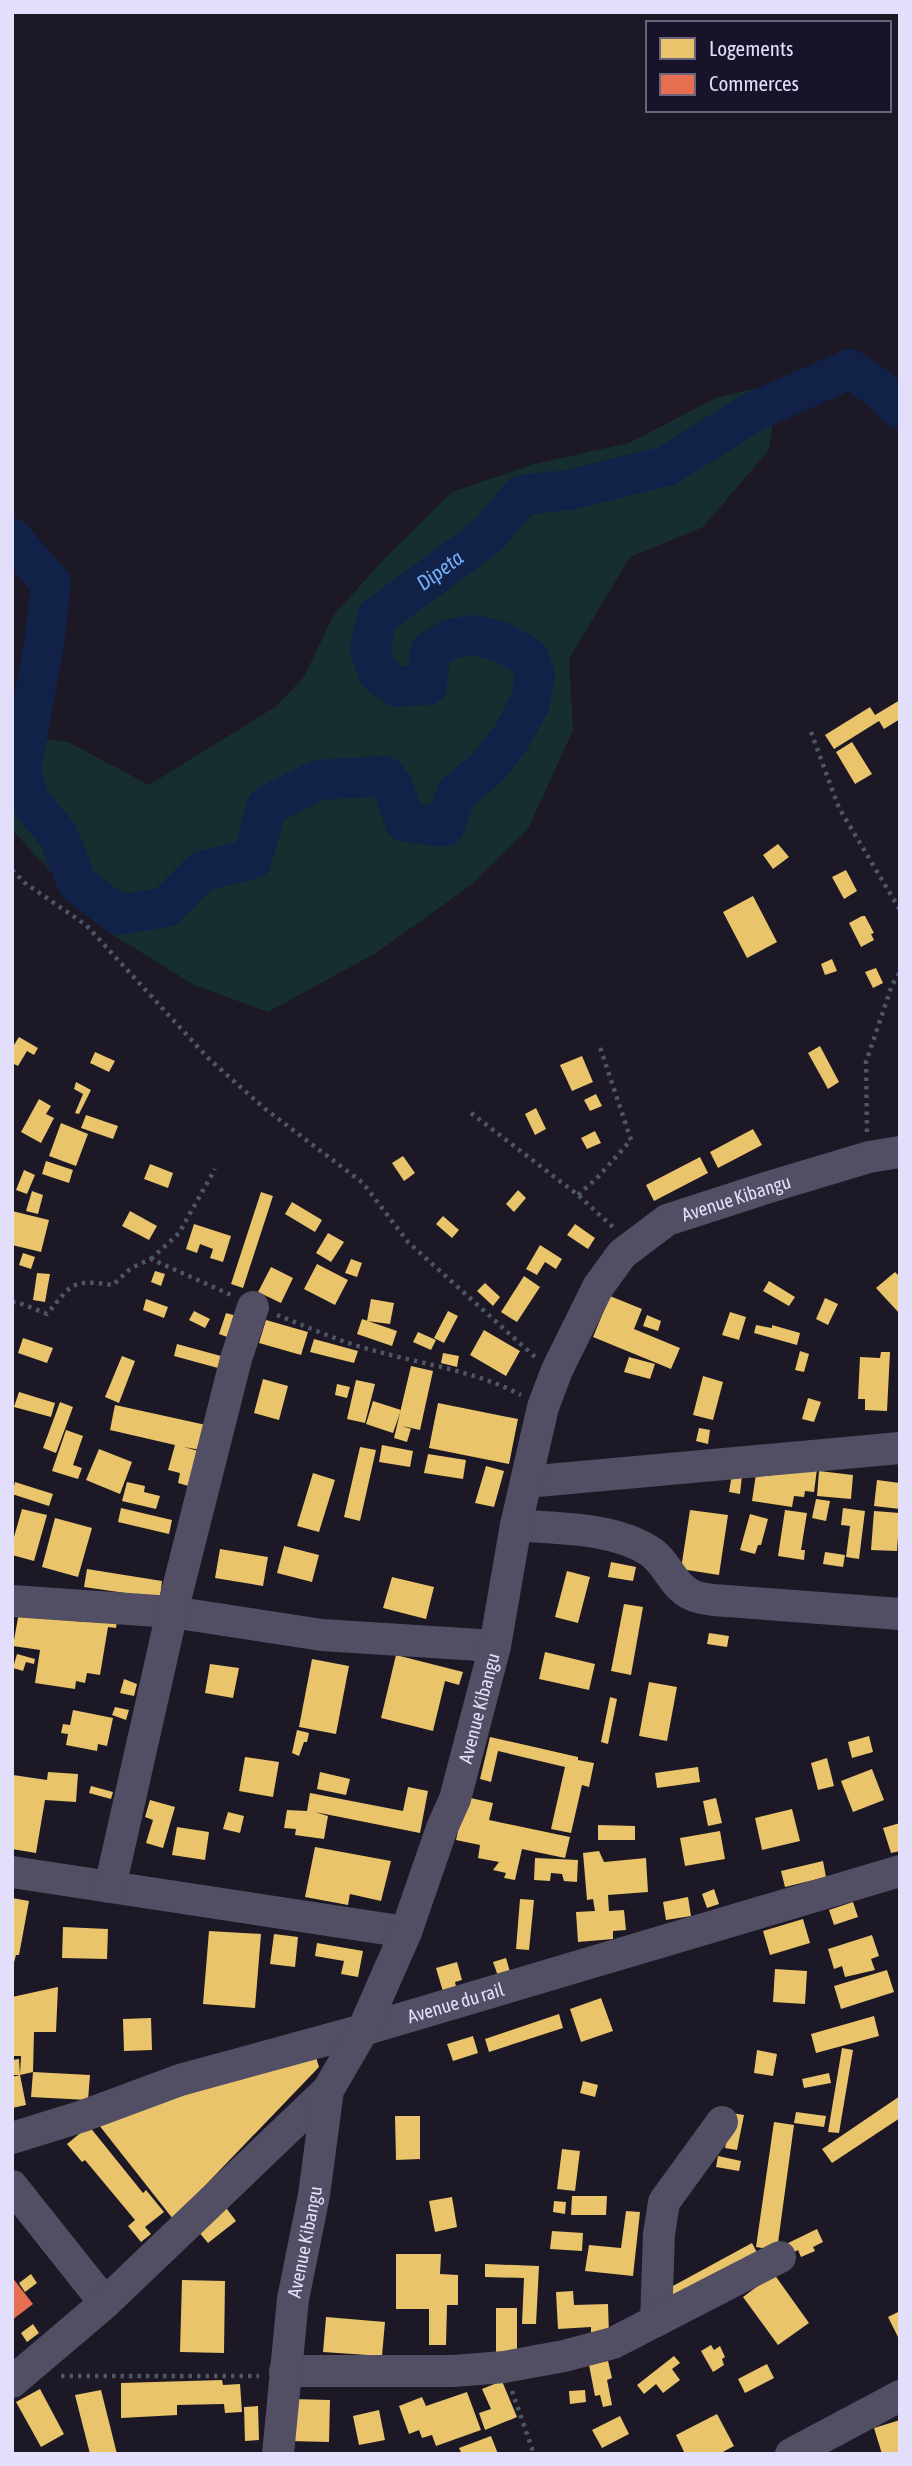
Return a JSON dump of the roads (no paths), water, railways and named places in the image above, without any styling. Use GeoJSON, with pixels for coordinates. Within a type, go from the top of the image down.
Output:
{"type":"FeatureCollection","features":[{"type":"Feature","properties":{"kind":"street","name":"Avenue Kibangu"},"geometry":{"type":"LineString","coordinates":[[278,2454],[293,2299],[314,2195],[328,2090],[363,2030],[406,1932],[442,1828],[456,1799],[495,1646],[516,1525],[543,1407],[557,1370],[598,1287],[622,1254],[667,1220],[869,1157],[900,1152]]}},
{"type":"Feature","properties":{"kind":"street"},"geometry":{"type":"LineString","coordinates":[[110,1887],[172,1612],[236,1359],[253,1307]]}},
{"type":"Feature","properties":{"kind":"street"},"geometry":{"type":"LineString","coordinates":[[526,1482],[900,1448]]}},
{"type":"Feature","properties":{"kind":"street"},"geometry":{"type":"LineString","coordinates":[[516,1525],[609,1534],[629,1541],[650,1550],[663,1563],[676,1584],[692,1595],[713,1600],[900,1614]]}},
{"type":"Feature","properties":{"kind":"street"},"geometry":{"type":"LineString","coordinates":[[12,1601],[172,1612],[322,1635],[495,1646]]}},
{"type":"Feature","properties":{"kind":"street","name":"Avenue du rail"},"geometry":{"type":"LineString","coordinates":[[12,2137],[83,2116],[180,2080],[363,2030],[900,1871]]}},
{"type":"Feature","properties":{"kind":"street"},"geometry":{"type":"LineString","coordinates":[[12,1872],[406,1932]]}},
{"type":"Feature","properties":{"kind":"street"},"geometry":{"type":"LineString","coordinates":[[12,2382],[105,2303],[328,2090]]}},
{"type":"Feature","properties":{"kind":"street"},"geometry":{"type":"LineString","coordinates":[[656,2321],[659,2234],[664,2202],[722,2122]]}},
{"type":"Feature","properties":{"kind":"street"},"geometry":{"type":"LineString","coordinates":[[12,2186],[105,2303]]}},
{"type":"Feature","properties":{"kind":"street"},"geometry":{"type":"LineString","coordinates":[[284,2373],[453,2371],[504,2367],[564,2356],[613,2343],[780,2257]]}},
{"type":"Feature","properties":{"kind":"street"},"geometry":{"type":"LineString","coordinates":[[791,2454],[900,2396]]}},
{"type":"Feature","properties":{"kind":"waterway","name":"Dipeta"},"geometry":{"type":"LineString","coordinates":[[12,538],[51,583],[44,644],[21,770],[29,800],[58,835],[77,883],[118,915],[166,907],[202,871],[252,859],[267,806],[319,780],[384,776],[393,786],[405,822],[444,827],[457,793],[488,767],[511,738],[530,703],[535,675],[529,658],[502,642],[474,635],[451,639],[430,651],[427,685],[398,687],[379,674],[370,651],[377,617],[487,536],[522,495],[569,490],[667,466],[751,413],[850,369],[881,390],[900,409]]}}]}
